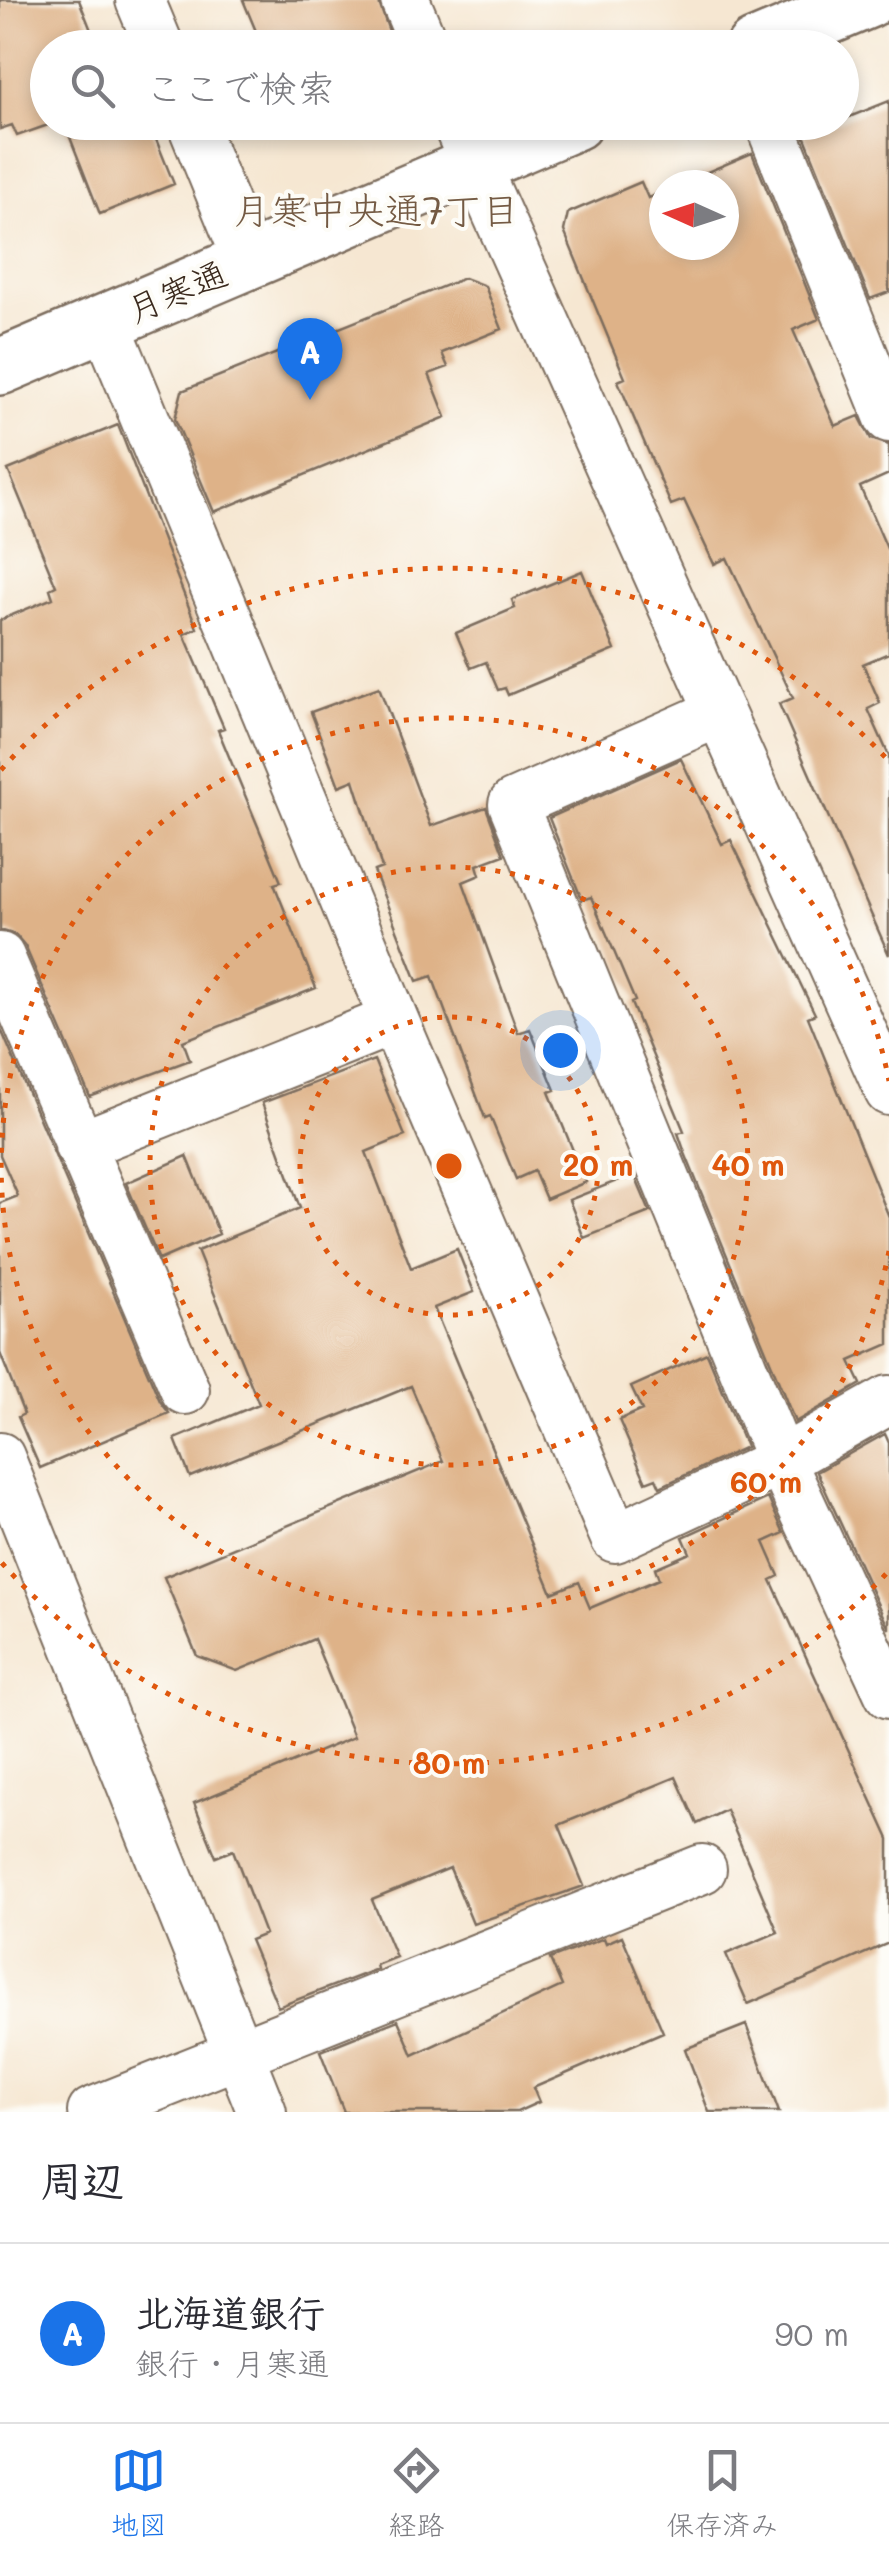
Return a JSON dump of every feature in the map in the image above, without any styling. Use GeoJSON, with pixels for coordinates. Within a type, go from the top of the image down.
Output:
{"type":"FeatureCollection","features":[{"type":"Feature","properties":{"kind":"highway"},"geometry":{"type":"LineString","coordinates":[[797,30],[868,0]]}},
{"type":"Feature","properties":{"kind":"highway","name":"月寒通"},"geometry":{"type":"LineString","coordinates":[[0,367],[248,261],[465,144]]}},
{"type":"Feature","properties":{"kind":"street"},"geometry":{"type":"LineString","coordinates":[[140,0],[152,30]]}},
{"type":"Feature","properties":{"kind":"street"},"geometry":{"type":"LineString","coordinates":[[406,0],[418,30]]}},
{"type":"Feature","properties":{"kind":"street"},"geometry":{"type":"LineString","coordinates":[[198,140],[248,261]]}},
{"type":"Feature","properties":{"kind":"street"},"geometry":{"type":"LineString","coordinates":[[776,140],[889,418]]}},
{"type":"Feature","properties":{"kind":"street"},"geometry":{"type":"LineString","coordinates":[[465,144],[889,1091]]}},
{"type":"Feature","properties":{"kind":"street"},"geometry":{"type":"LineString","coordinates":[[105,322],[394,1020],[615,1538],[781,1461],[889,1400]]}},
{"type":"Feature","properties":{"kind":"street"},"geometry":{"type":"LineString","coordinates":[[720,712],[513,804],[781,1461],[889,1694]]}},
{"type":"Feature","properties":{"kind":"street"},"geometry":{"type":"LineString","coordinates":[[0,957],[185,1390]]}},
{"type":"Feature","properties":{"kind":"street"},"geometry":{"type":"LineString","coordinates":[[78,1146],[394,1020]]}},
{"type":"Feature","properties":{"kind":"street"},"geometry":{"type":"LineString","coordinates":[[0,1457],[262,2112]]}},
{"type":"Feature","properties":{"kind":"street"},"geometry":{"type":"LineString","coordinates":[[92,2112],[237,2051],[702,1869]]}},
{"type":"Feature","properties":{"kind":"building"},"geometry":{"type":"Polygon","coordinates":[[[0,0],[79,0],[91,30],[30,30],[30,131],[17,136],[12,125],[0,129],[0,0]]]}},
{"type":"Feature","properties":{"kind":"building"},"geometry":{"type":"Polygon","coordinates":[[[243,0],[378,0],[389,30],[256,30],[243,0]]]}},
{"type":"Feature","properties":{"kind":"building"},"geometry":{"type":"Polygon","coordinates":[[[889,101],[889,292],[870,299],[806,140],[859,140],[859,113],[889,101]]]}},
{"type":"Feature","properties":{"kind":"building"},"geometry":{"type":"Polygon","coordinates":[[[71,140],[156,140],[174,184],[100,214],[71,140]]]}},
{"type":"Feature","properties":{"kind":"building"},"geometry":{"type":"Polygon","coordinates":[[[752,153],[819,319],[793,330],[835,426],[859,416],[871,439],[889,445],[889,474],[860,487],[889,553],[889,653],[863,664],[880,703],[868,709],[889,756],[889,955],[779,704],[793,698],[727,558],[714,564],[684,500],[671,505],[618,381],[625,378],[564,231],[568,213],[641,182],[649,198],[649,260],[739,260],[739,170],[712,170],[752,153]]]}},
{"type":"Feature","properties":{"kind":"building"},"geometry":{"type":"Polygon","coordinates":[[[464,278],[485,286],[502,329],[442,353],[448,367],[429,374],[446,417],[214,512],[175,419],[182,391],[464,278]]]}},
{"type":"Feature","properties":{"kind":"building"},"geometry":{"type":"Polygon","coordinates":[[[118,425],[197,628],[184,634],[224,728],[218,730],[281,882],[274,884],[316,988],[183,1041],[190,1060],[90,1097],[25,946],[16,935],[0,930],[0,620],[53,598],[50,589],[56,586],[8,470],[118,425]]]}},
{"type":"Feature","properties":{"kind":"building"},"geometry":{"type":"Polygon","coordinates":[[[582,571],[615,650],[508,695],[505,688],[498,690],[486,662],[471,668],[456,633],[515,608],[512,600],[582,571]]]}},
{"type":"Feature","properties":{"kind":"building"},"geometry":{"type":"Polygon","coordinates":[[[379,687],[431,826],[486,807],[504,855],[477,865],[480,875],[463,882],[518,1033],[530,1029],[555,1090],[549,1092],[586,1182],[546,1199],[534,1171],[516,1179],[490,1116],[485,1118],[432,976],[417,981],[374,871],[382,868],[354,780],[339,786],[311,712],[379,687]]]}},
{"type":"Feature","properties":{"kind":"building"},"geometry":{"type":"Polygon","coordinates":[[[681,759],[722,844],[731,840],[815,1014],[808,1017],[889,1217],[889,1344],[850,1361],[861,1384],[795,1422],[685,1153],[678,1133],[684,1131],[631,1003],[635,1001],[591,897],[582,900],[549,818],[681,759]]]}},
{"type":"Feature","properties":{"kind":"building"},"geometry":{"type":"Polygon","coordinates":[[[0,1027],[160,1401],[169,1413],[40,1468],[18,1417],[24,1414],[0,1353],[0,1203],[18,1196],[0,1155],[0,1027]]]}},
{"type":"Feature","properties":{"kind":"building"},"geometry":{"type":"Polygon","coordinates":[[[374,1060],[405,1136],[366,1152],[411,1268],[457,1249],[474,1292],[434,1308],[552,1593],[579,1582],[590,1608],[659,1579],[655,1568],[690,1553],[683,1537],[768,1498],[784,1533],[764,1542],[779,1576],[771,1580],[889,1839],[889,1943],[748,2004],[726,1954],[778,1932],[726,1810],[697,1824],[676,1777],[559,1825],[584,1886],[473,1924],[450,1868],[372,1900],[396,1957],[376,1965],[377,1969],[278,2007],[250,1940],[265,1934],[233,1850],[216,1857],[194,1803],[354,1737],[314,1639],[237,1671],[197,1656],[164,1577],[443,1461],[411,1386],[190,1477],[175,1439],[259,1404],[197,1251],[300,1208],[262,1103],[374,1060]]]}},
{"type":"Feature","properties":{"kind":"building"},"geometry":{"type":"Polygon","coordinates":[[[187,1156],[219,1234],[159,1260],[126,1183],[187,1156]]]}},
{"type":"Feature","properties":{"kind":"building"},"geometry":{"type":"Polygon","coordinates":[[[634,1174],[650,1212],[584,1238],[569,1200],[634,1174]]]}},
{"type":"Feature","properties":{"kind":"building"},"geometry":{"type":"Polygon","coordinates":[[[707,1353],[746,1447],[660,1487],[656,1478],[646,1482],[619,1420],[642,1410],[631,1387],[707,1353]]]}},
{"type":"Feature","properties":{"kind":"building"},"geometry":{"type":"Polygon","coordinates":[[[885,1434],[889,1443],[889,1629],[817,1472],[885,1434]]]}},
{"type":"Feature","properties":{"kind":"building"},"geometry":{"type":"Polygon","coordinates":[[[622,1936],[663,2032],[533,2088],[539,2102],[517,2112],[344,2112],[320,2051],[398,2020],[413,2055],[562,1986],[550,1959],[604,1938],[606,1943],[622,1936]]]}},
{"type":"Feature","properties":{"kind":"building"},"geometry":{"type":"Polygon","coordinates":[[[746,2025],[779,2112],[709,2112],[685,2049],[746,2025]]]}},
{"type":"Feature","properties":{"kind":"place","name":"北海道銀行"},"geometry":{"type":"Point","coordinates":[310,400]}},
{"type":"Feature","properties":{"kind":"district","name":"月寒中央通7丁目"},"geometry":{"type":"Point","coordinates":[376,211]}}]}
